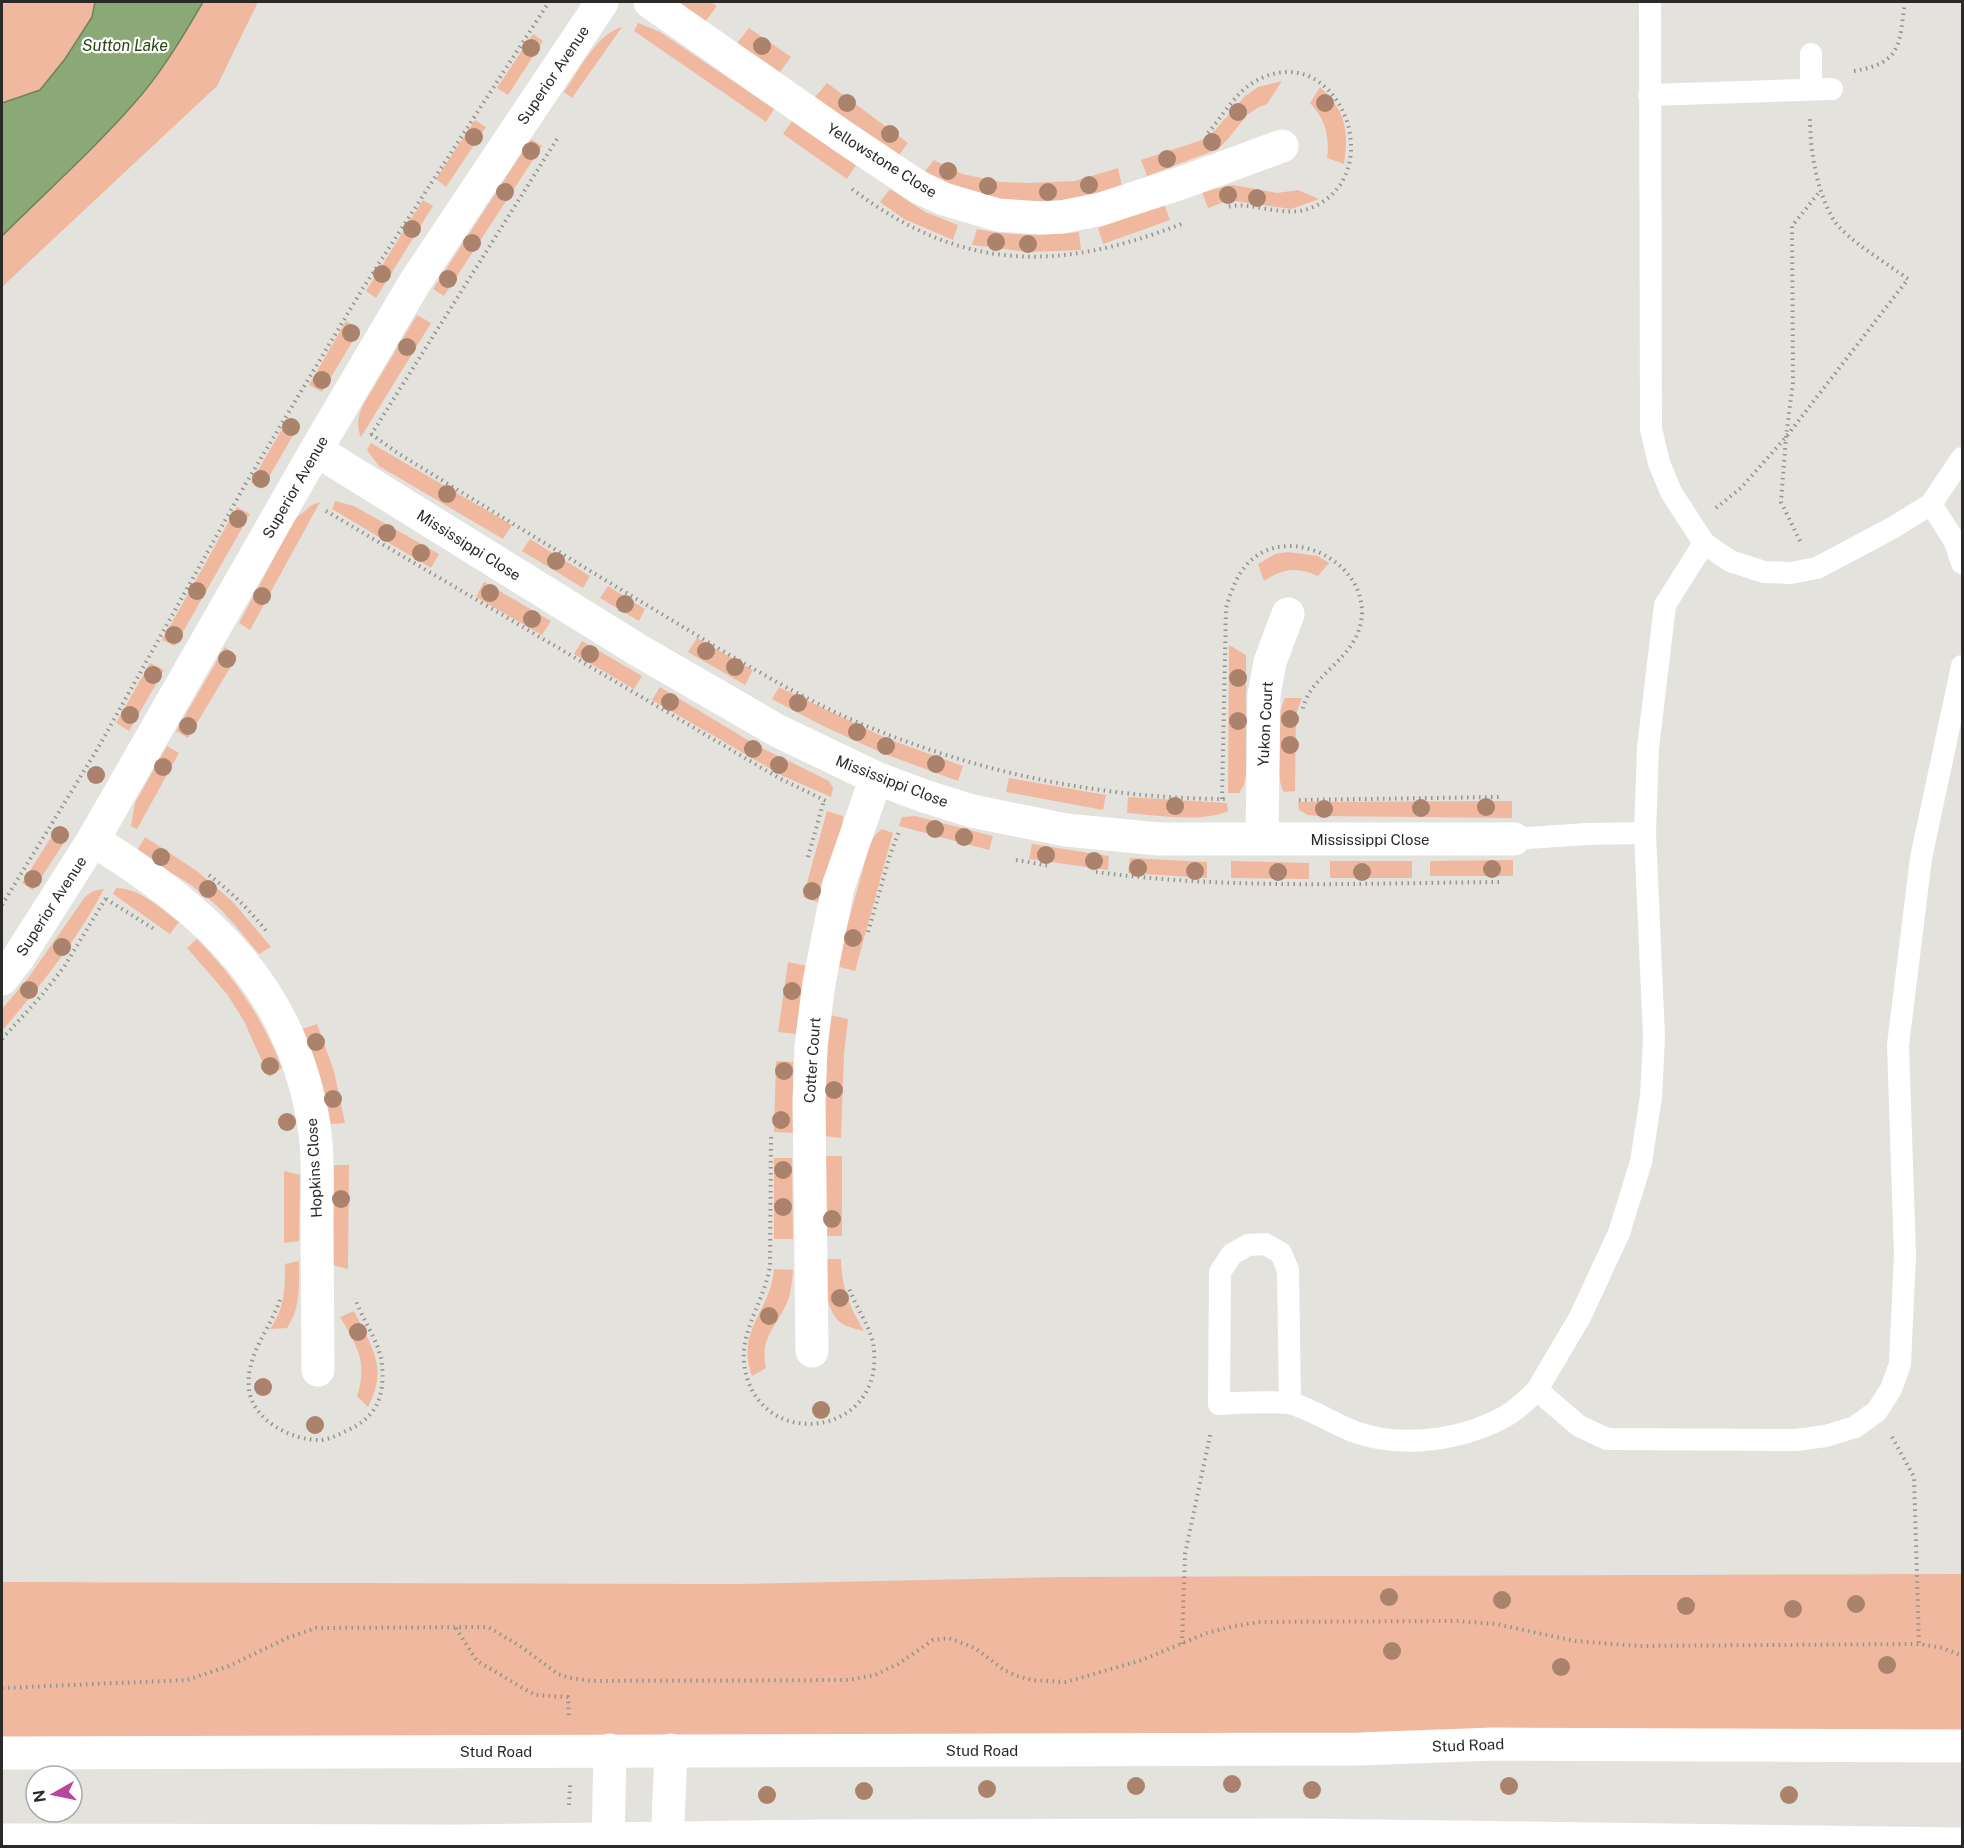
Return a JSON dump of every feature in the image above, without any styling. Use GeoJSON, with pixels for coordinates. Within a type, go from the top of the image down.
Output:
{"type":"FeatureCollection","features":[{"type":"Feature","properties":{"kind":"main road","name":"Superior Avenue"},"geometry":{"type":"LineString","coordinates":[[2,979],[18,958],[93,840],[415,282],[602,2]]}},
{"type":"Feature","properties":{"kind":"main road","name":"Yellowstone Close"},"geometry":{"type":"LineString","coordinates":[[650,2],[920,188],[944,199],[998,215],[1062,217],[1101,209],[1282,146]]}},
{"type":"Feature","properties":{"kind":"main road","name":"Mississippi Close"},"geometry":{"type":"LineString","coordinates":[[316,450],[638,650],[778,731],[876,778],[972,811],[1066,830],[1159,839],[1515,839]]}},
{"type":"Feature","properties":{"kind":"main road","name":"Yukon Court"},"geometry":{"type":"LineString","coordinates":[[1262,839],[1264,695],[1270,662],[1288,614]]}},
{"type":"Feature","properties":{"kind":"main road","name":"Cotter Court"},"geometry":{"type":"LineString","coordinates":[[812,1351],[809,1102],[811,1046],[819,983],[838,887],[876,778]]}},
{"type":"Feature","properties":{"kind":"main road","name":"Hopkins Close"},"geometry":{"type":"LineString","coordinates":[[93,840],[127,861],[195,912],[224,940],[271,1000],[289,1040],[306,1087],[315,1134],[318,1370]]}},
{"type":"Feature","properties":{"kind":"main road","name":"Stud Road"},"geometry":{"type":"LineString","coordinates":[[2,1753],[1359,1749],[1493,1744],[1962,1746]]}},
{"type":"Feature","properties":{"kind":"main road"},"geometry":{"type":"LineString","coordinates":[[608,1843],[610,1750]]}},
{"type":"Feature","properties":{"kind":"main road"},"geometry":{"type":"LineString","coordinates":[[667,1843],[671,1750]]}},
{"type":"Feature","properties":{"kind":"main road"},"geometry":{"type":"LineString","coordinates":[[2,1840],[464,1844],[1305,1835],[1962,1844]]}},
{"type":"Feature","properties":{"kind":"lane"},"geometry":{"type":"LineString","coordinates":[[1650,2],[1651,429],[1659,463],[1671,492],[1704,543],[1730,561],[1764,572],[1817,568],[1856,549],[1931,504],[1962,458]]}},
{"type":"Feature","properties":{"kind":"lane"},"geometry":{"type":"LineString","coordinates":[[1649,95],[1829,83],[1811,54]]}},
{"type":"Feature","properties":{"kind":"lane"},"geometry":{"type":"LineString","coordinates":[[1931,504],[1955,542],[1962,563]]}},
{"type":"Feature","properties":{"kind":"lane"},"geometry":{"type":"LineString","coordinates":[[1290,1403],[1288,1270],[1281,1252],[1265,1244],[1248,1245],[1232,1254],[1220,1272],[1219,1404],[1290,1403],[1367,1437],[1402,1442],[1443,1437],[1487,1426],[1508,1415],[1538,1390],[1580,1317],[1619,1233],[1641,1162],[1651,1097],[1654,1037],[1645,833],[1648,748],[1665,605],[1704,543]]}},
{"type":"Feature","properties":{"kind":"lane"},"geometry":{"type":"LineString","coordinates":[[1538,1390],[1579,1426],[1607,1438],[1796,1440],[1826,1436],[1855,1427],[1877,1411],[1891,1389],[1900,1364],[1905,1254],[1898,1045],[1922,858],[1962,666]]}},
{"type":"Feature","properties":{"kind":"lane"},"geometry":{"type":"LineString","coordinates":[[1515,839],[1645,833]]}},
{"type":"Feature","properties":{"kind":"path"},"geometry":{"type":"LineString","coordinates":[[1829,83],[1882,64],[1893,55],[1899,42],[1905,2]]}},
{"type":"Feature","properties":{"kind":"path"},"geometry":{"type":"LineString","coordinates":[[1201,137],[1207,134],[1252,83],[1267,76],[1283,73],[1303,74],[1326,87],[1345,113],[1350,128],[1351,157],[1346,174],[1337,189],[1325,201],[1298,211],[1280,212],[1243,206],[1224,208]]}},
{"type":"Feature","properties":{"kind":"path"},"geometry":{"type":"LineString","coordinates":[[1708,514],[1741,488],[1785,437],[1908,279],[1849,235],[1835,221],[1821,190],[1810,148],[1810,116]]}},
{"type":"Feature","properties":{"kind":"path"},"geometry":{"type":"LineString","coordinates":[[562,132],[371,434],[399,454],[711,644],[838,713],[889,734],[1004,772],[1119,793],[1167,798],[1222,799]]}},
{"type":"Feature","properties":{"kind":"path"},"geometry":{"type":"LineString","coordinates":[[845,184],[882,211],[921,232],[963,247],[1014,256],[1059,257],[1105,249],[1188,221]]}},
{"type":"Feature","properties":{"kind":"path"},"geometry":{"type":"LineString","coordinates":[[1803,547],[1781,502],[1785,437],[1793,382],[1792,226],[1821,190]]}},
{"type":"Feature","properties":{"kind":"path"},"geometry":{"type":"LineString","coordinates":[[329,506],[326,512],[779,778],[824,800]]}},
{"type":"Feature","properties":{"kind":"path"},"geometry":{"type":"LineString","coordinates":[[1300,800],[1499,796]]}},
{"type":"Feature","properties":{"kind":"path"},"geometry":{"type":"LineString","coordinates":[[2,1039],[64,967],[106,899]]}},
{"type":"Feature","properties":{"kind":"path"},"geometry":{"type":"LineString","coordinates":[[1182,1644],[1185,1554],[1211,1428]]}},
{"type":"Feature","properties":{"kind":"path"},"geometry":{"type":"LineString","coordinates":[[1889,1431],[1914,1477],[1919,1644]]}},
{"type":"Feature","properties":{"kind":"path"},"geometry":{"type":"LineString","coordinates":[[2,1688],[187,1680],[229,1666],[287,1638],[316,1628],[488,1627],[520,1646],[558,1674],[592,1681],[848,1680],[875,1675],[898,1664],[933,1640],[949,1638],[975,1648],[1004,1670],[1017,1676],[1040,1681],[1066,1682],[1142,1660],[1207,1633],[1260,1622],[1457,1621],[1496,1624],[1575,1641],[1639,1646],[1919,1644],[1943,1648],[1962,1656]]}},
{"type":"Feature","properties":{"kind":"shaded area"},"geometry":{"type":"Polygon","coordinates":[[[2,2],[258,2],[217,86],[2,287],[2,2]]]}},
{"type":"Feature","properties":{"kind":"shaded area"},"geometry":{"type":"Polygon","coordinates":[[[675,2],[710,2],[717,6],[705,22],[675,2]]]}},
{"type":"Feature","properties":{"kind":"shaded area"},"geometry":{"type":"Polygon","coordinates":[[[638,23],[660,32],[774,109],[766,122],[634,31],[638,23]]]}},
{"type":"Feature","properties":{"kind":"shaded area"},"geometry":{"type":"Polygon","coordinates":[[[622,27],[572,98],[564,92],[582,64],[604,37],[622,27]]]}},
{"type":"Feature","properties":{"kind":"shaded area"},"geometry":{"type":"Polygon","coordinates":[[[749,28],[791,57],[780,72],[737,43],[749,28]]]}},
{"type":"Feature","properties":{"kind":"shaded area"},"geometry":{"type":"Polygon","coordinates":[[[533,34],[543,41],[508,95],[497,88],[533,34]]]}},
{"type":"Feature","properties":{"kind":"shaded area"},"geometry":{"type":"Polygon","coordinates":[[[1282,81],[1267,104],[1247,115],[1218,149],[1147,176],[1141,160],[1208,138],[1245,96],[1258,87],[1282,81]]]}},
{"type":"Feature","properties":{"kind":"shaded area"},"geometry":{"type":"Polygon","coordinates":[[[827,83],[908,143],[899,155],[815,97],[827,83]]]}},
{"type":"Feature","properties":{"kind":"shaded area"},"geometry":{"type":"Polygon","coordinates":[[[1320,87],[1329,96],[1344,122],[1346,141],[1344,164],[1327,158],[1328,142],[1325,128],[1310,103],[1320,87]]]}},
{"type":"Feature","properties":{"kind":"shaded area"},"geometry":{"type":"Polygon","coordinates":[[[475,120],[486,127],[446,187],[436,179],[475,120]]]}},
{"type":"Feature","properties":{"kind":"shaded area"},"geometry":{"type":"Polygon","coordinates":[[[792,121],[856,165],[847,179],[783,134],[792,121]]]}},
{"type":"Feature","properties":{"kind":"shaded area"},"geometry":{"type":"Polygon","coordinates":[[[531,139],[542,146],[444,296],[433,289],[531,139]]]}},
{"type":"Feature","properties":{"kind":"shaded area"},"geometry":{"type":"Polygon","coordinates":[[[934,160],[962,174],[1001,182],[1075,181],[1118,168],[1122,186],[1078,199],[1025,202],[1000,199],[954,186],[925,171],[934,160]]]}},
{"type":"Feature","properties":{"kind":"shaded area"},"geometry":{"type":"Polygon","coordinates":[[[1233,185],[1277,193],[1298,190],[1319,199],[1291,209],[1234,201],[1208,208],[1202,192],[1233,185]]]}},
{"type":"Feature","properties":{"kind":"shaded area"},"geometry":{"type":"Polygon","coordinates":[[[890,189],[925,212],[958,225],[953,240],[904,219],[880,202],[890,189]]]}},
{"type":"Feature","properties":{"kind":"shaded area"},"geometry":{"type":"Polygon","coordinates":[[[423,200],[433,206],[376,298],[366,291],[423,200]]]}},
{"type":"Feature","properties":{"kind":"shaded area"},"geometry":{"type":"Polygon","coordinates":[[[1164,204],[1170,220],[1103,244],[1098,228],[1164,204]]]}},
{"type":"Feature","properties":{"kind":"shaded area"},"geometry":{"type":"Polygon","coordinates":[[[977,229],[1028,235],[1079,232],[1081,250],[1028,252],[972,245],[977,229]]]}},
{"type":"Feature","properties":{"kind":"shaded area"},"geometry":{"type":"Polygon","coordinates":[[[417,315],[431,323],[361,437],[358,421],[363,405],[417,315]]]}},
{"type":"Feature","properties":{"kind":"shaded area"},"geometry":{"type":"Polygon","coordinates":[[[346,321],[360,329],[322,392],[309,385],[346,321]]]}},
{"type":"Feature","properties":{"kind":"shaded area"},"geometry":{"type":"Polygon","coordinates":[[[288,419],[299,425],[262,489],[251,482],[288,419]]]}},
{"type":"Feature","properties":{"kind":"shaded area"},"geometry":{"type":"Polygon","coordinates":[[[371,443],[512,525],[503,539],[379,466],[367,450],[371,443]]]}},
{"type":"Feature","properties":{"kind":"shaded area"},"geometry":{"type":"Polygon","coordinates":[[[335,501],[354,506],[439,554],[431,568],[332,509],[335,501]]]}},
{"type":"Feature","properties":{"kind":"shaded area"},"geometry":{"type":"Polygon","coordinates":[[[320,502],[250,630],[239,623],[295,519],[312,505],[320,502]]]}},
{"type":"Feature","properties":{"kind":"shaded area"},"geometry":{"type":"Polygon","coordinates":[[[237,507],[250,514],[175,646],[162,640],[237,507]]]}},
{"type":"Feature","properties":{"kind":"shaded area"},"geometry":{"type":"Polygon","coordinates":[[[530,539],[590,576],[583,588],[522,551],[530,539]]]}},
{"type":"Feature","properties":{"kind":"shaded area"},"geometry":{"type":"Polygon","coordinates":[[[1288,552],[1318,556],[1329,563],[1318,576],[1290,570],[1278,573],[1264,581],[1258,564],[1275,554],[1288,552]]]}},
{"type":"Feature","properties":{"kind":"shaded area"},"geometry":{"type":"Polygon","coordinates":[[[484,582],[551,621],[542,635],[476,597],[484,582]]]}},
{"type":"Feature","properties":{"kind":"shaded area"},"geometry":{"type":"Polygon","coordinates":[[[608,586],[645,609],[639,621],[600,598],[608,586]]]}},
{"type":"Feature","properties":{"kind":"shaded area"},"geometry":{"type":"Polygon","coordinates":[[[697,638],[753,670],[745,685],[688,652],[697,638]]]}},
{"type":"Feature","properties":{"kind":"shaded area"},"geometry":{"type":"Polygon","coordinates":[[[582,641],[642,676],[634,689],[574,654],[582,641]]]}},
{"type":"Feature","properties":{"kind":"shaded area"},"geometry":{"type":"Polygon","coordinates":[[[1229,645],[1246,655],[1246,774],[1244,785],[1239,793],[1228,793],[1229,645]]]}},
{"type":"Feature","properties":{"kind":"shaded area"},"geometry":{"type":"Polygon","coordinates":[[[225,647],[237,656],[188,738],[176,731],[225,647]]]}},
{"type":"Feature","properties":{"kind":"shaded area"},"geometry":{"type":"Polygon","coordinates":[[[150,663],[164,670],[129,731],[116,723],[150,663]]]}},
{"type":"Feature","properties":{"kind":"shaded area"},"geometry":{"type":"Polygon","coordinates":[[[660,687],[756,745],[829,781],[833,788],[831,797],[783,776],[652,700],[660,687]]]}},
{"type":"Feature","properties":{"kind":"shaded area"},"geometry":{"type":"Polygon","coordinates":[[[779,687],[888,739],[963,766],[958,781],[882,753],[821,725],[772,699],[779,687]]]}},
{"type":"Feature","properties":{"kind":"shaded area"},"geometry":{"type":"Polygon","coordinates":[[[1285,698],[1302,698],[1296,714],[1295,791],[1284,792],[1279,777],[1277,743],[1279,716],[1285,698]]]}},
{"type":"Feature","properties":{"kind":"shaded area"},"geometry":{"type":"Polygon","coordinates":[[[167,746],[179,753],[137,829],[131,826],[135,803],[167,746]]]}},
{"type":"Feature","properties":{"kind":"shaded area"},"geometry":{"type":"Polygon","coordinates":[[[1009,778],[1106,795],[1103,810],[1006,792],[1009,778]]]}},
{"type":"Feature","properties":{"kind":"shaded area"},"geometry":{"type":"Polygon","coordinates":[[[1128,797],[1227,803],[1228,811],[1205,817],[1127,813],[1128,797]]]}},
{"type":"Feature","properties":{"kind":"shaded area"},"geometry":{"type":"Polygon","coordinates":[[[1512,801],[1512,818],[1320,816],[1308,815],[1299,810],[1298,802],[1512,801]]]}},
{"type":"Feature","properties":{"kind":"shaded area"},"geometry":{"type":"Polygon","coordinates":[[[827,811],[843,816],[842,830],[820,903],[803,897],[827,811]]]}},
{"type":"Feature","properties":{"kind":"shaded area"},"geometry":{"type":"Polygon","coordinates":[[[915,816],[993,836],[989,850],[899,826],[902,817],[915,816]]]}},
{"type":"Feature","properties":{"kind":"shaded area"},"geometry":{"type":"Polygon","coordinates":[[[57,828],[69,835],[33,890],[22,883],[57,828]]]}},
{"type":"Feature","properties":{"kind":"shaded area"},"geometry":{"type":"Polygon","coordinates":[[[882,829],[893,833],[855,971],[836,966],[870,844],[882,829]]]}},
{"type":"Feature","properties":{"kind":"shaded area"},"geometry":{"type":"Polygon","coordinates":[[[145,837],[197,871],[233,902],[271,947],[259,954],[229,918],[209,899],[184,880],[145,858],[138,849],[145,837]]]}},
{"type":"Feature","properties":{"kind":"shaded area"},"geometry":{"type":"Polygon","coordinates":[[[1032,844],[1109,856],[1108,870],[1029,859],[1032,844]]]}},
{"type":"Feature","properties":{"kind":"shaded area"},"geometry":{"type":"Polygon","coordinates":[[[1130,858],[1207,862],[1207,878],[1128,873],[1130,858]]]}},
{"type":"Feature","properties":{"kind":"shaded area"},"geometry":{"type":"Polygon","coordinates":[[[1513,860],[1513,876],[1430,876],[1430,861],[1513,860]]]}},
{"type":"Feature","properties":{"kind":"shaded area"},"geometry":{"type":"Polygon","coordinates":[[[1231,861],[1309,863],[1309,879],[1231,878],[1231,861]]]}},
{"type":"Feature","properties":{"kind":"shaded area"},"geometry":{"type":"Polygon","coordinates":[[[1330,861],[1412,861],[1412,878],[1330,878],[1330,861]]]}},
{"type":"Feature","properties":{"kind":"shaded area"},"geometry":{"type":"Polygon","coordinates":[[[116,888],[142,895],[179,922],[170,934],[113,894],[116,888]]]}},
{"type":"Feature","properties":{"kind":"shaded area"},"geometry":{"type":"Polygon","coordinates":[[[104,889],[44,980],[2,1031],[2,1009],[29,977],[85,897],[93,891],[104,889]]]}},
{"type":"Feature","properties":{"kind":"shaded area"},"geometry":{"type":"Polygon","coordinates":[[[197,939],[224,968],[266,1032],[282,1068],[269,1077],[244,1021],[227,994],[187,948],[197,939]]]}},
{"type":"Feature","properties":{"kind":"shaded area"},"geometry":{"type":"Polygon","coordinates":[[[788,962],[807,966],[796,1034],[778,1032],[788,962]]]}},
{"type":"Feature","properties":{"kind":"shaded area"},"geometry":{"type":"Polygon","coordinates":[[[830,1015],[848,1019],[844,1054],[841,1138],[825,1136],[830,1015]]]}},
{"type":"Feature","properties":{"kind":"shaded area"},"geometry":{"type":"Polygon","coordinates":[[[317,1024],[334,1071],[345,1123],[331,1124],[312,1052],[302,1029],[317,1024]]]}},
{"type":"Feature","properties":{"kind":"shaded area"},"geometry":{"type":"Polygon","coordinates":[[[776,1061],[793,1062],[793,1133],[774,1132],[776,1061]]]}},
{"type":"Feature","properties":{"kind":"shaded area"},"geometry":{"type":"Polygon","coordinates":[[[824,1156],[842,1156],[842,1236],[825,1236],[824,1156]]]}},
{"type":"Feature","properties":{"kind":"shaded area"},"geometry":{"type":"Polygon","coordinates":[[[774,1158],[792,1158],[793,1239],[774,1239],[774,1158]]]}},
{"type":"Feature","properties":{"kind":"shaded area"},"geometry":{"type":"Polygon","coordinates":[[[333,1165],[349,1165],[348,1269],[333,1265],[333,1165]]]}},
{"type":"Feature","properties":{"kind":"shaded area"},"geometry":{"type":"Polygon","coordinates":[[[284,1171],[300,1175],[299,1241],[284,1243],[284,1171]]]}},
{"type":"Feature","properties":{"kind":"shaded area"},"geometry":{"type":"Polygon","coordinates":[[[825,1259],[841,1259],[847,1297],[864,1331],[841,1323],[831,1310],[828,1302],[825,1259]]]}},
{"type":"Feature","properties":{"kind":"shaded area"},"geometry":{"type":"Polygon","coordinates":[[[299,1261],[298,1296],[292,1320],[287,1328],[270,1329],[281,1306],[285,1264],[299,1261]]]}},
{"type":"Feature","properties":{"kind":"shaded area"},"geometry":{"type":"Polygon","coordinates":[[[774,1269],[793,1270],[791,1289],[787,1303],[766,1342],[766,1368],[752,1376],[748,1360],[748,1346],[751,1333],[767,1297],[774,1269]]]}},
{"type":"Feature","properties":{"kind":"shaded area"},"geometry":{"type":"Polygon","coordinates":[[[354,1311],[371,1346],[377,1368],[374,1393],[368,1407],[357,1396],[361,1364],[356,1346],[340,1317],[354,1311]]]}},
{"type":"Feature","properties":{"kind":"shaded area"},"geometry":{"type":"Polygon","coordinates":[[[1962,1574],[1962,1747],[2,1753],[2,1582],[737,1584],[1062,1577],[1962,1574]]]}},
{"type":"Feature","properties":{"kind":"water","name":"Sutton Lake"},"geometry":{"type":"Polygon","coordinates":[[[95,2],[203,2],[167,60],[127,112],[2,236],[2,103],[40,90],[65,59],[92,17],[95,2]]]}}]}
